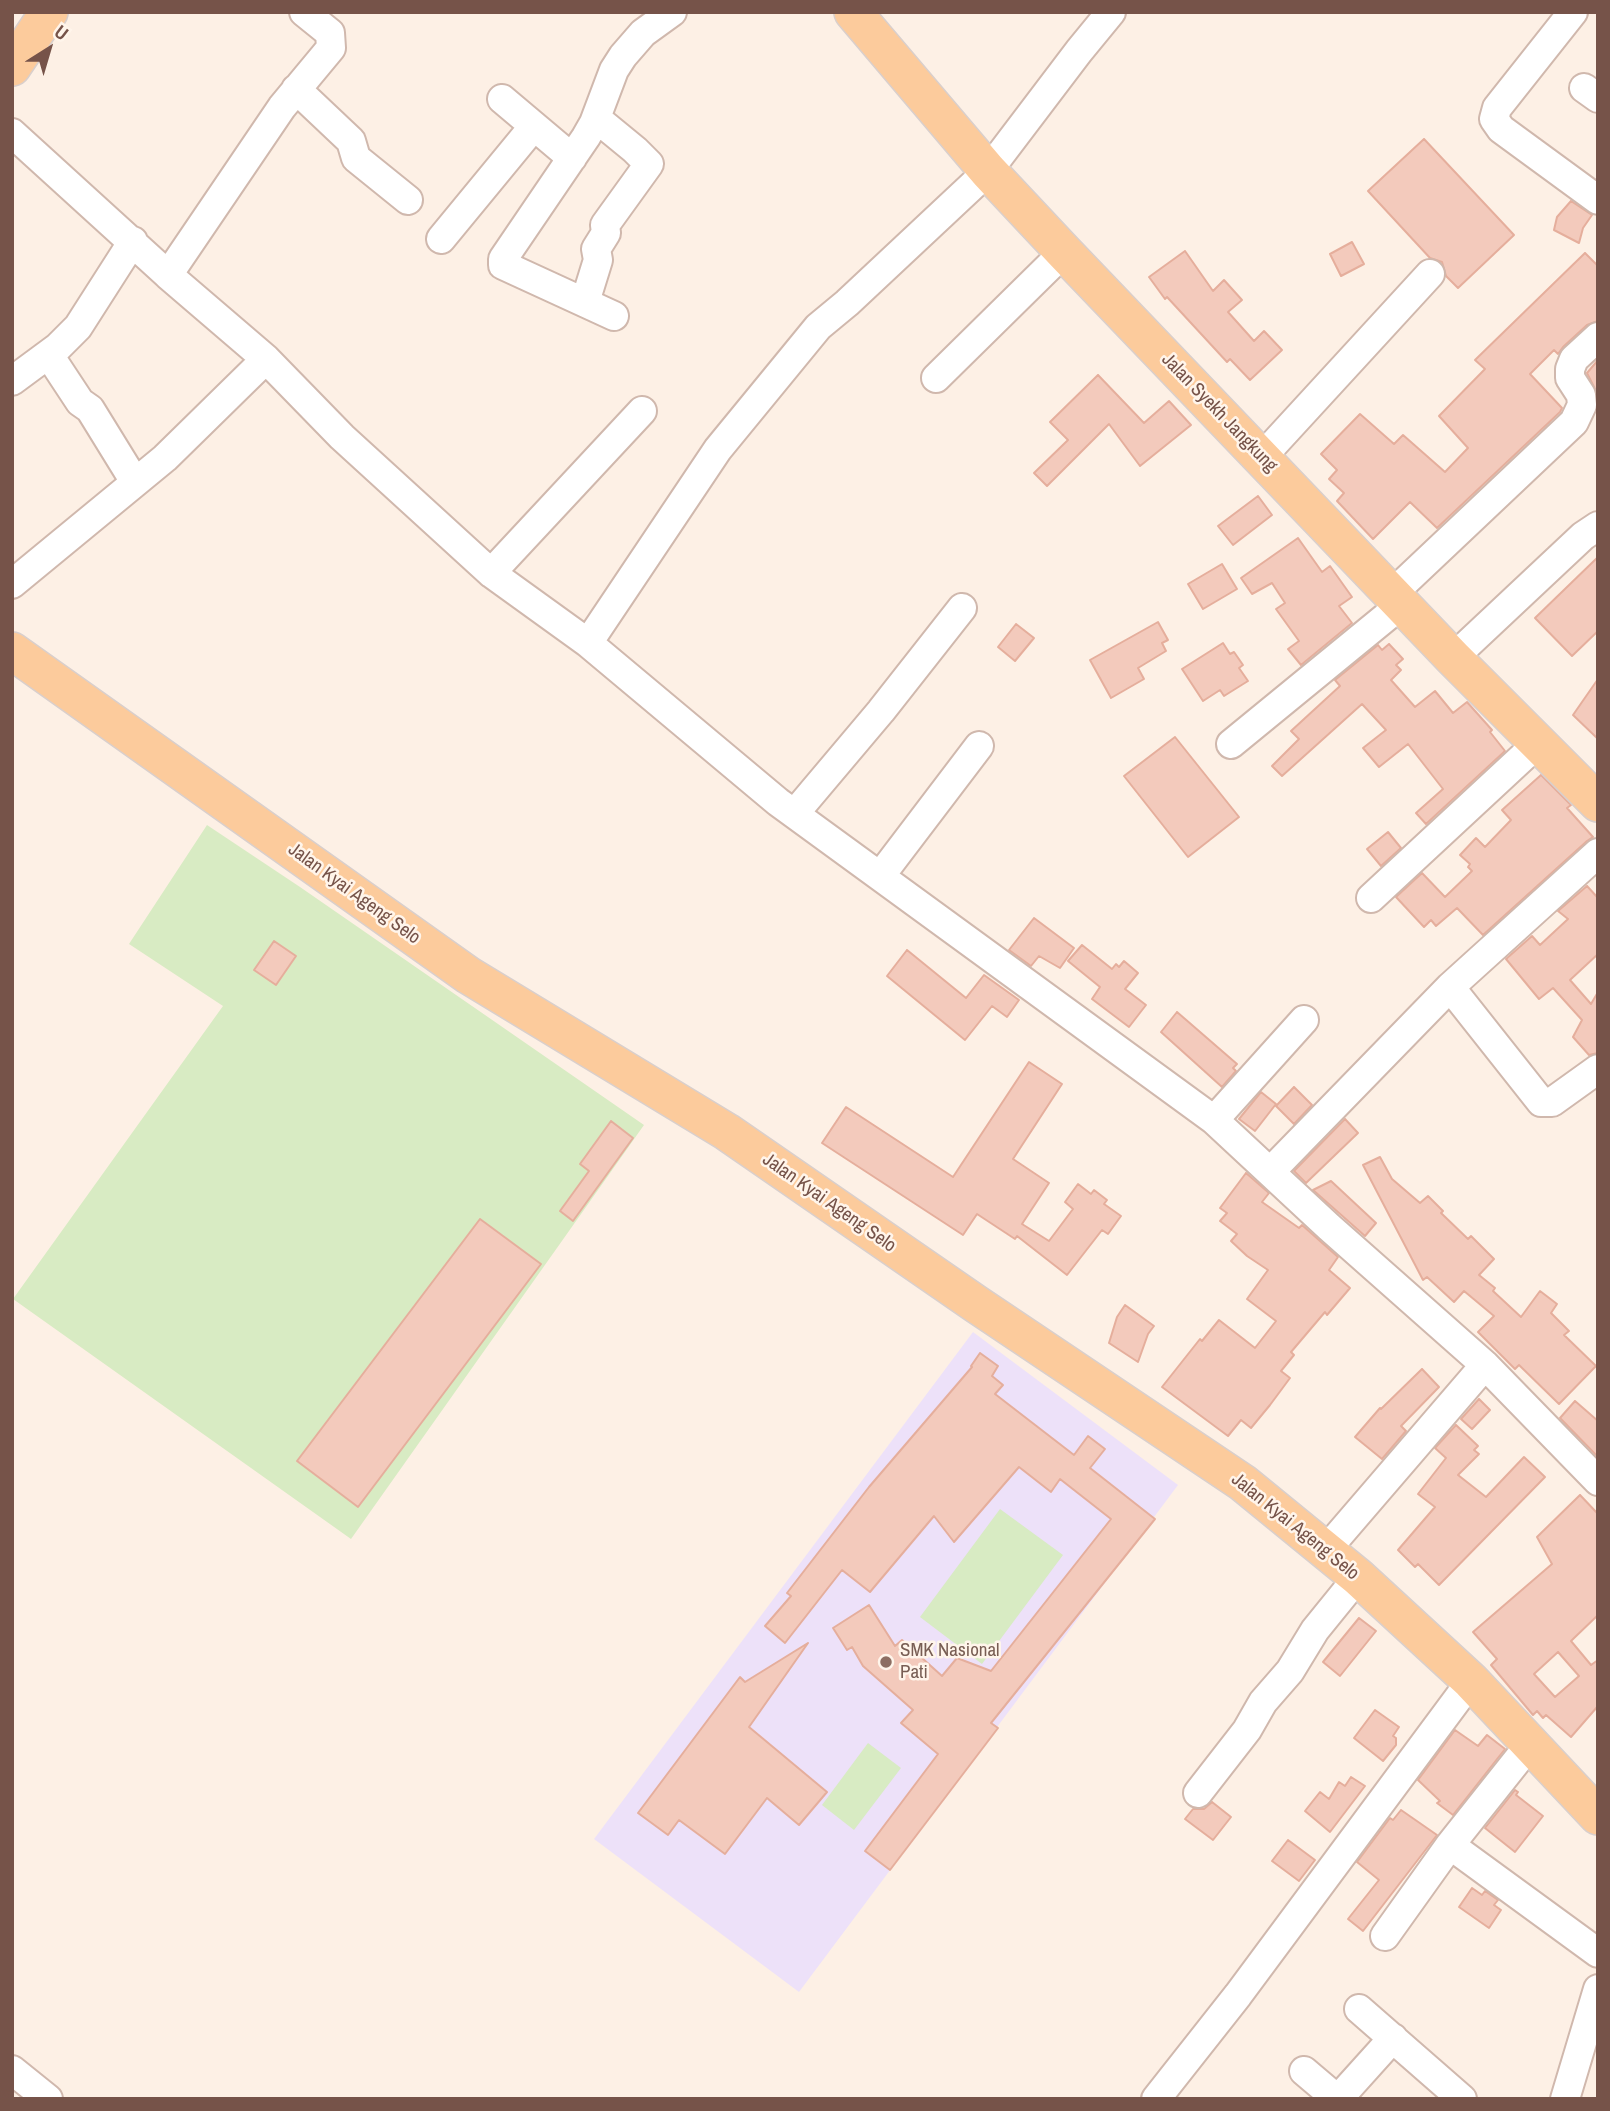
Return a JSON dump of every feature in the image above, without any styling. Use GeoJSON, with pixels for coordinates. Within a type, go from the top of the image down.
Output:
{"type":"FeatureCollection","features":[{"type":"Feature","properties":{"kind":"main road","name":"Jalan Syekh Jangkung"},"geometry":{"type":"LineString","coordinates":[[853,12],[988,171],[1453,658],[1598,803]]}},
{"type":"Feature","properties":{"kind":"main road"},"geometry":{"type":"LineString","coordinates":[[12,67],[47,15]]}},
{"type":"Feature","properties":{"kind":"main road","name":"Jalan Kyai Ageng Selo"},"geometry":{"type":"LineString","coordinates":[[12,651],[468,975],[727,1132],[976,1304],[1243,1483],[1358,1577],[1471,1681],[1598,1816]]}},
{"type":"Feature","properties":{"kind":"street"},"geometry":{"type":"LineString","coordinates":[[168,275],[296,89],[331,48],[330,33],[304,12]]}},
{"type":"Feature","properties":{"kind":"street"},"geometry":{"type":"LineString","coordinates":[[614,316],[502,263],[502,259],[572,158],[596,118],[614,70],[623,56],[643,33],[672,12]]}},
{"type":"Feature","properties":{"kind":"street"},"geometry":{"type":"LineString","coordinates":[[587,643],[724,442],[818,327],[858,294],[988,171],[1111,12]]}},
{"type":"Feature","properties":{"kind":"street"},"geometry":{"type":"LineString","coordinates":[[1573,12],[1497,108],[1494,119],[1501,129],[1598,200]]}},
{"type":"Feature","properties":{"kind":"street"},"geometry":{"type":"LineString","coordinates":[[296,89],[351,141],[356,158],[408,200]]}},
{"type":"Feature","properties":{"kind":"street"},"geometry":{"type":"LineString","coordinates":[[502,99],[572,158]]}},
{"type":"Feature","properties":{"kind":"street"},"geometry":{"type":"LineString","coordinates":[[585,302],[598,260],[596,249],[606,233],[605,225],[649,164],[596,118]]}},
{"type":"Feature","properties":{"kind":"street"},"geometry":{"type":"LineString","coordinates":[[441,239],[534,126]]}},
{"type":"Feature","properties":{"kind":"street"},"geometry":{"type":"LineString","coordinates":[[12,132],[168,275],[266,359],[342,437],[491,573],[587,643],[778,802],[1214,1121],[1486,1365],[1598,1481]]}},
{"type":"Feature","properties":{"kind":"street"},"geometry":{"type":"LineString","coordinates":[[12,381],[49,355],[83,321],[133,241]]}},
{"type":"Feature","properties":{"kind":"street"},"geometry":{"type":"LineString","coordinates":[[936,377],[1064,251]]}},
{"type":"Feature","properties":{"kind":"street"},"geometry":{"type":"LineString","coordinates":[[1261,458],[1430,274]]}},
{"type":"Feature","properties":{"kind":"street"},"geometry":{"type":"LineString","coordinates":[[1231,744],[1397,599],[1574,422],[1582,405],[1581,396],[1570,378],[1570,369],[1574,359],[1598,337]]}},
{"type":"Feature","properties":{"kind":"street"},"geometry":{"type":"LineString","coordinates":[[49,355],[80,402],[90,409],[135,482]]}},
{"type":"Feature","properties":{"kind":"street"},"geometry":{"type":"LineString","coordinates":[[12,584],[197,429],[266,359]]}},
{"type":"Feature","properties":{"kind":"street"},"geometry":{"type":"LineString","coordinates":[[491,573],[642,411]]}},
{"type":"Feature","properties":{"kind":"street"},"geometry":{"type":"LineString","coordinates":[[1453,658],[1583,536],[1598,526]]}},
{"type":"Feature","properties":{"kind":"street"},"geometry":{"type":"LineString","coordinates":[[795,813],[881,711],[962,608]]}},
{"type":"Feature","properties":{"kind":"street"},"geometry":{"type":"LineString","coordinates":[[1371,898],[1538,743]]}},
{"type":"Feature","properties":{"kind":"street"},"geometry":{"type":"LineString","coordinates":[[881,875],[979,746]]}},
{"type":"Feature","properties":{"kind":"street"},"geometry":{"type":"LineString","coordinates":[[1270,1172],[1450,987],[1598,853]]}},
{"type":"Feature","properties":{"kind":"street"},"geometry":{"type":"LineString","coordinates":[[1450,987],[1541,1102],[1552,1102],[1598,1069]]}},
{"type":"Feature","properties":{"kind":"street"},"geometry":{"type":"LineString","coordinates":[[1214,1121],[1304,1020]]}},
{"type":"Feature","properties":{"kind":"street"},"geometry":{"type":"LineString","coordinates":[[1326,1550],[1486,1365]]}},
{"type":"Feature","properties":{"kind":"street"},"geometry":{"type":"LineString","coordinates":[[1198,1793],[1247,1730],[1263,1702],[1290,1671],[1315,1630],[1358,1577]]}},
{"type":"Feature","properties":{"kind":"street"},"geometry":{"type":"LineString","coordinates":[[1156,2099],[1238,1995],[1471,1681]]}},
{"type":"Feature","properties":{"kind":"street"},"geometry":{"type":"LineString","coordinates":[[1385,1936],[1450,1845],[1531,1743]]}},
{"type":"Feature","properties":{"kind":"street"},"geometry":{"type":"LineString","coordinates":[[1450,1845],[1598,1952]]}},
{"type":"Feature","properties":{"kind":"street"},"geometry":{"type":"LineString","coordinates":[[1565,2099],[1598,1989]]}},
{"type":"Feature","properties":{"kind":"street"},"geometry":{"type":"LineString","coordinates":[[1359,2009],[1462,2099]]}},
{"type":"Feature","properties":{"kind":"street"},"geometry":{"type":"LineString","coordinates":[[1304,2071],[1338,2099],[1393,2038]]}},
{"type":"Feature","properties":{"kind":"street"},"geometry":{"type":"LineString","coordinates":[[12,2070],[48,2099]]}},
{"type":"Feature","properties":{"kind":"shaded area","name":"SMK Nasional Pati"},"geometry":{"type":"Polygon","coordinates":[[[973,1332],[1178,1485],[799,1992],[594,1839],[973,1332]]]}},
{"type":"Feature","properties":{"kind":"green space"},"geometry":{"type":"Polygon","coordinates":[[[207,825],[644,1125],[351,1539],[13,1299],[223,1006],[129,944],[207,825]]]}},
{"type":"Feature","properties":{"kind":"green space"},"geometry":{"type":"Polygon","coordinates":[[[1000,1509],[1063,1555],[982,1664],[920,1617],[1000,1509]]]}},
{"type":"Feature","properties":{"kind":"green space"},"geometry":{"type":"Polygon","coordinates":[[[868,1743],[901,1768],[854,1830],[822,1805],[868,1743]]]}},
{"type":"Feature","properties":{"kind":"building"},"geometry":{"type":"Polygon","coordinates":[[[1424,139],[1514,235],[1458,288],[1446,276],[1442,262],[1430,258],[1368,191],[1424,139]]]}},
{"type":"Feature","properties":{"kind":"building"},"geometry":{"type":"Polygon","coordinates":[[[1571,201],[1592,215],[1583,228],[1579,243],[1554,230],[1557,217],[1571,201]]]}},
{"type":"Feature","properties":{"kind":"building"},"geometry":{"type":"Polygon","coordinates":[[[1352,242],[1364,264],[1341,276],[1330,254],[1352,242]]]}},
{"type":"Feature","properties":{"kind":"building"},"geometry":{"type":"Polygon","coordinates":[[[1185,251],[1213,291],[1224,280],[1242,300],[1228,312],[1254,341],[1264,331],[1282,350],[1250,380],[1230,359],[1227,362],[1167,297],[1165,299],[1149,277],[1185,251]]]}},
{"type":"Feature","properties":{"kind":"building"},"geometry":{"type":"Polygon","coordinates":[[[1585,253],[1598,266],[1598,321],[1587,325],[1558,354],[1554,350],[1530,374],[1562,408],[1560,412],[1437,528],[1410,502],[1373,539],[1337,501],[1344,493],[1329,479],[1337,470],[1321,454],[1360,414],[1394,444],[1403,435],[1445,472],[1468,448],[1439,416],[1485,369],[1475,360],[1585,253]]]}},
{"type":"Feature","properties":{"kind":"building"},"geometry":{"type":"Polygon","coordinates":[[[1598,360],[1598,395],[1587,373],[1598,360]]]}},
{"type":"Feature","properties":{"kind":"building"},"geometry":{"type":"Polygon","coordinates":[[[1098,375],[1144,423],[1169,401],[1191,425],[1140,466],[1109,424],[1047,486],[1034,473],[1068,440],[1050,422],[1098,375]]]}},
{"type":"Feature","properties":{"kind":"building"},"geometry":{"type":"Polygon","coordinates":[[[1258,496],[1272,515],[1233,545],[1218,526],[1258,496]]]}},
{"type":"Feature","properties":{"kind":"building"},"geometry":{"type":"Polygon","coordinates":[[[1298,538],[1322,572],[1330,566],[1352,597],[1339,606],[1352,623],[1301,665],[1288,649],[1299,641],[1276,609],[1285,603],[1272,583],[1252,594],[1241,578],[1298,538]]]}},
{"type":"Feature","properties":{"kind":"building"},"geometry":{"type":"Polygon","coordinates":[[[1598,557],[1598,631],[1572,656],[1535,618],[1598,557]]]}},
{"type":"Feature","properties":{"kind":"building"},"geometry":{"type":"Polygon","coordinates":[[[1222,564],[1237,589],[1203,609],[1188,584],[1222,564]]]}},
{"type":"Feature","properties":{"kind":"building"},"geometry":{"type":"Polygon","coordinates":[[[1158,622],[1168,640],[1162,643],[1166,651],[1138,668],[1144,679],[1111,698],[1090,660],[1158,622]]]}},
{"type":"Feature","properties":{"kind":"building"},"geometry":{"type":"Polygon","coordinates":[[[1016,624],[1034,638],[1015,661],[998,647],[1016,624]]]}},
{"type":"Feature","properties":{"kind":"building"},"geometry":{"type":"Polygon","coordinates":[[[1223,643],[1230,654],[1234,652],[1243,665],[1239,668],[1248,681],[1224,696],[1220,690],[1203,701],[1182,669],[1223,643]]]}},
{"type":"Feature","properties":{"kind":"building"},"geometry":{"type":"Polygon","coordinates":[[[1389,644],[1403,659],[1396,665],[1401,670],[1391,680],[1415,707],[1435,691],[1453,713],[1467,702],[1492,730],[1490,732],[1505,751],[1426,824],[1416,813],[1443,789],[1408,744],[1379,767],[1363,748],[1386,730],[1362,704],[1282,776],[1272,766],[1299,739],[1291,731],[1340,686],[1335,680],[1378,645],[1382,650],[1389,644]]]}},
{"type":"Feature","properties":{"kind":"building"},"geometry":{"type":"Polygon","coordinates":[[[1598,679],[1598,739],[1573,715],[1598,679]]]}},
{"type":"Feature","properties":{"kind":"building"},"geometry":{"type":"Polygon","coordinates":[[[1175,737],[1239,817],[1188,857],[1124,776],[1175,737]]]}},
{"type":"Feature","properties":{"kind":"building"},"geometry":{"type":"Polygon","coordinates":[[[1541,775],[1571,805],[1567,808],[1593,837],[1483,935],[1457,908],[1436,926],[1431,920],[1424,927],[1396,897],[1422,873],[1445,897],[1472,871],[1468,867],[1470,864],[1460,855],[1476,838],[1485,847],[1511,820],[1502,810],[1541,775]]]}},
{"type":"Feature","properties":{"kind":"building"},"geometry":{"type":"Polygon","coordinates":[[[1388,832],[1401,848],[1381,866],[1367,849],[1388,832]]]}},
{"type":"Feature","properties":{"kind":"building"},"geometry":{"type":"Polygon","coordinates":[[[1587,886],[1598,898],[1598,954],[1570,980],[1591,1004],[1598,992],[1598,1053],[1589,1055],[1573,1037],[1582,1020],[1553,988],[1539,999],[1506,959],[1532,936],[1540,945],[1568,919],[1558,911],[1587,886]]]}},
{"type":"Feature","properties":{"kind":"building"},"geometry":{"type":"Polygon","coordinates":[[[1034,918],[1074,948],[1060,968],[1039,956],[1031,966],[1009,950],[1034,918]]]}},
{"type":"Feature","properties":{"kind":"building"},"geometry":{"type":"Polygon","coordinates":[[[274,941],[296,956],[276,985],[254,970],[274,941]]]}},
{"type":"Feature","properties":{"kind":"building"},"geometry":{"type":"Polygon","coordinates":[[[1082,945],[1112,969],[1116,964],[1119,967],[1124,961],[1138,973],[1125,989],[1146,1005],[1129,1027],[1092,999],[1100,987],[1068,961],[1082,945]]]}},
{"type":"Feature","properties":{"kind":"building"},"geometry":{"type":"Polygon","coordinates":[[[907,950],[966,998],[984,975],[1019,1000],[1007,1017],[992,1006],[965,1040],[887,976],[907,950]]]}},
{"type":"Feature","properties":{"kind":"building"},"geometry":{"type":"Polygon","coordinates":[[[1177,1012],[1237,1064],[1233,1068],[1236,1071],[1222,1087],[1161,1032],[1177,1012]]]}},
{"type":"Feature","properties":{"kind":"building"},"geometry":{"type":"Polygon","coordinates":[[[1029,1062],[1062,1084],[1013,1159],[1049,1183],[1022,1224],[1049,1241],[1073,1209],[1065,1202],[1078,1184],[1091,1194],[1094,1190],[1107,1200],[1104,1204],[1121,1216],[1108,1234],[1102,1230],[1067,1275],[1017,1236],[1015,1239],[977,1214],[963,1235],[822,1143],[846,1107],[953,1177],[1029,1062]]]}},
{"type":"Feature","properties":{"kind":"building"},"geometry":{"type":"Polygon","coordinates":[[[1294,1087],[1312,1105],[1294,1124],[1276,1106],[1294,1087]]]}},
{"type":"Feature","properties":{"kind":"building"},"geometry":{"type":"Polygon","coordinates":[[[1261,1092],[1276,1104],[1255,1131],[1239,1119],[1261,1092]]]}},
{"type":"Feature","properties":{"kind":"building"},"geometry":{"type":"Polygon","coordinates":[[[1345,1119],[1358,1133],[1306,1183],[1294,1171],[1345,1119]]]}},
{"type":"Feature","properties":{"kind":"building"},"geometry":{"type":"Polygon","coordinates":[[[611,1121],[633,1138],[573,1221],[560,1211],[589,1171],[580,1164],[611,1121]]]}},
{"type":"Feature","properties":{"kind":"building"},"geometry":{"type":"Polygon","coordinates":[[[1380,1157],[1392,1179],[1420,1203],[1428,1196],[1468,1239],[1471,1236],[1494,1259],[1479,1275],[1495,1288],[1493,1291],[1521,1317],[1540,1291],[1557,1304],[1551,1313],[1569,1331],[1564,1335],[1596,1366],[1559,1404],[1519,1365],[1515,1369],[1478,1332],[1494,1316],[1464,1291],[1454,1302],[1427,1277],[1423,1280],[1363,1165],[1380,1157]]]}},
{"type":"Feature","properties":{"kind":"building"},"geometry":{"type":"Polygon","coordinates":[[[1246,1173],[1269,1193],[1262,1202],[1299,1228],[1302,1225],[1338,1257],[1329,1270],[1350,1288],[1327,1315],[1325,1312],[1291,1352],[1294,1355],[1281,1371],[1290,1378],[1270,1405],[1251,1428],[1241,1420],[1228,1436],[1162,1387],[1200,1339],[1202,1341],[1219,1320],[1255,1348],[1276,1321],[1247,1299],[1268,1270],[1231,1241],[1237,1234],[1220,1221],[1227,1213],[1220,1208],[1246,1173]]]}},
{"type":"Feature","properties":{"kind":"building"},"geometry":{"type":"Polygon","coordinates":[[[1331,1181],[1376,1223],[1365,1236],[1313,1190],[1331,1181]]]}},
{"type":"Feature","properties":{"kind":"building"},"geometry":{"type":"Polygon","coordinates":[[[480,1219],[541,1264],[358,1507],[297,1461],[480,1219]]]}},
{"type":"Feature","properties":{"kind":"building"},"geometry":{"type":"Polygon","coordinates":[[[1125,1305],[1154,1326],[1148,1334],[1138,1362],[1109,1343],[1117,1317],[1125,1305]]]}},
{"type":"Feature","properties":{"kind":"building"},"geometry":{"type":"Polygon","coordinates":[[[980,1353],[998,1366],[992,1376],[1003,1385],[995,1394],[1074,1455],[1088,1436],[1105,1449],[1090,1468],[1155,1519],[991,1723],[998,1728],[890,1870],[865,1851],[938,1754],[901,1723],[913,1710],[863,1666],[852,1647],[847,1650],[833,1628],[869,1605],[895,1646],[902,1640],[942,1676],[957,1658],[991,1671],[1111,1519],[1060,1479],[1051,1492],[1019,1467],[954,1542],[934,1516],[870,1592],[842,1570],[785,1643],[765,1626],[791,1596],[787,1593],[869,1487],[972,1367],[980,1353]]]}},
{"type":"Feature","properties":{"kind":"building"},"geometry":{"type":"Polygon","coordinates":[[[1422,1369],[1439,1387],[1401,1426],[1406,1431],[1382,1459],[1355,1437],[1380,1408],[1422,1369]]]}},
{"type":"Feature","properties":{"kind":"building"},"geometry":{"type":"Polygon","coordinates":[[[1479,1399],[1490,1410],[1472,1429],[1461,1419],[1479,1399]]]}},
{"type":"Feature","properties":{"kind":"building"},"geometry":{"type":"Polygon","coordinates":[[[1575,1401],[1598,1421],[1598,1457],[1560,1418],[1575,1401]]]}},
{"type":"Feature","properties":{"kind":"building"},"geometry":{"type":"Polygon","coordinates":[[[1456,1425],[1478,1446],[1474,1450],[1479,1454],[1458,1475],[1486,1497],[1524,1457],[1545,1477],[1439,1585],[1418,1564],[1415,1567],[1398,1550],[1435,1507],[1418,1494],[1446,1458],[1435,1448],[1456,1425]]]}},
{"type":"Feature","properties":{"kind":"building"},"geometry":{"type":"Polygon","coordinates":[[[1580,1495],[1598,1514],[1598,1615],[1571,1641],[1591,1665],[1598,1660],[1598,1706],[1571,1737],[1546,1715],[1543,1718],[1537,1711],[1533,1715],[1491,1665],[1497,1659],[1473,1632],[1552,1564],[1537,1537],[1580,1495]],[[1558,1652],[1534,1674],[1555,1697],[1579,1676],[1558,1652]]]}},
{"type":"Feature","properties":{"kind":"building"},"geometry":{"type":"Polygon","coordinates":[[[1359,1618],[1376,1631],[1340,1676],[1323,1662],[1359,1618]]]}},
{"type":"Feature","properties":{"kind":"building"},"geometry":{"type":"Polygon","coordinates":[[[808,1643],[749,1727],[827,1792],[799,1825],[767,1798],[725,1854],[679,1820],[668,1835],[638,1813],[740,1677],[745,1682],[808,1643]]]}},
{"type":"Feature","properties":{"kind":"building"},"geometry":{"type":"Polygon","coordinates":[[[1375,1710],[1399,1727],[1393,1736],[1396,1738],[1396,1745],[1383,1761],[1354,1738],[1375,1710]]]}},
{"type":"Feature","properties":{"kind":"building"},"geometry":{"type":"Polygon","coordinates":[[[1455,1730],[1478,1746],[1487,1735],[1505,1749],[1453,1815],[1437,1803],[1440,1801],[1418,1780],[1455,1730]]]}},
{"type":"Feature","properties":{"kind":"building"},"geometry":{"type":"Polygon","coordinates":[[[1351,1777],[1365,1786],[1330,1832],[1305,1811],[1320,1792],[1329,1799],[1339,1782],[1345,1786],[1351,1777]]]}},
{"type":"Feature","properties":{"kind":"building"},"geometry":{"type":"Polygon","coordinates":[[[1515,1790],[1518,1792],[1516,1795],[1543,1816],[1515,1852],[1485,1828],[1515,1790]]]}},
{"type":"Feature","properties":{"kind":"building"},"geometry":{"type":"Polygon","coordinates":[[[1212,1802],[1231,1817],[1213,1840],[1185,1819],[1193,1809],[1204,1809],[1212,1802]]]}},
{"type":"Feature","properties":{"kind":"building"},"geometry":{"type":"Polygon","coordinates":[[[1401,1810],[1437,1835],[1363,1931],[1348,1919],[1379,1880],[1357,1862],[1390,1818],[1393,1820],[1401,1810]]]}},
{"type":"Feature","properties":{"kind":"building"},"geometry":{"type":"Polygon","coordinates":[[[1288,1840],[1315,1860],[1299,1881],[1272,1861],[1288,1840]]]}},
{"type":"Feature","properties":{"kind":"building"},"geometry":{"type":"Polygon","coordinates":[[[1472,1888],[1482,1895],[1485,1891],[1498,1900],[1494,1905],[1501,1910],[1489,1928],[1459,1907],[1472,1888]]]}},
{"type":"Feature","properties":{"kind":"place","name":"SMK Nasional Pati"},"geometry":{"type":"Point","coordinates":[886,1662]}}]}
